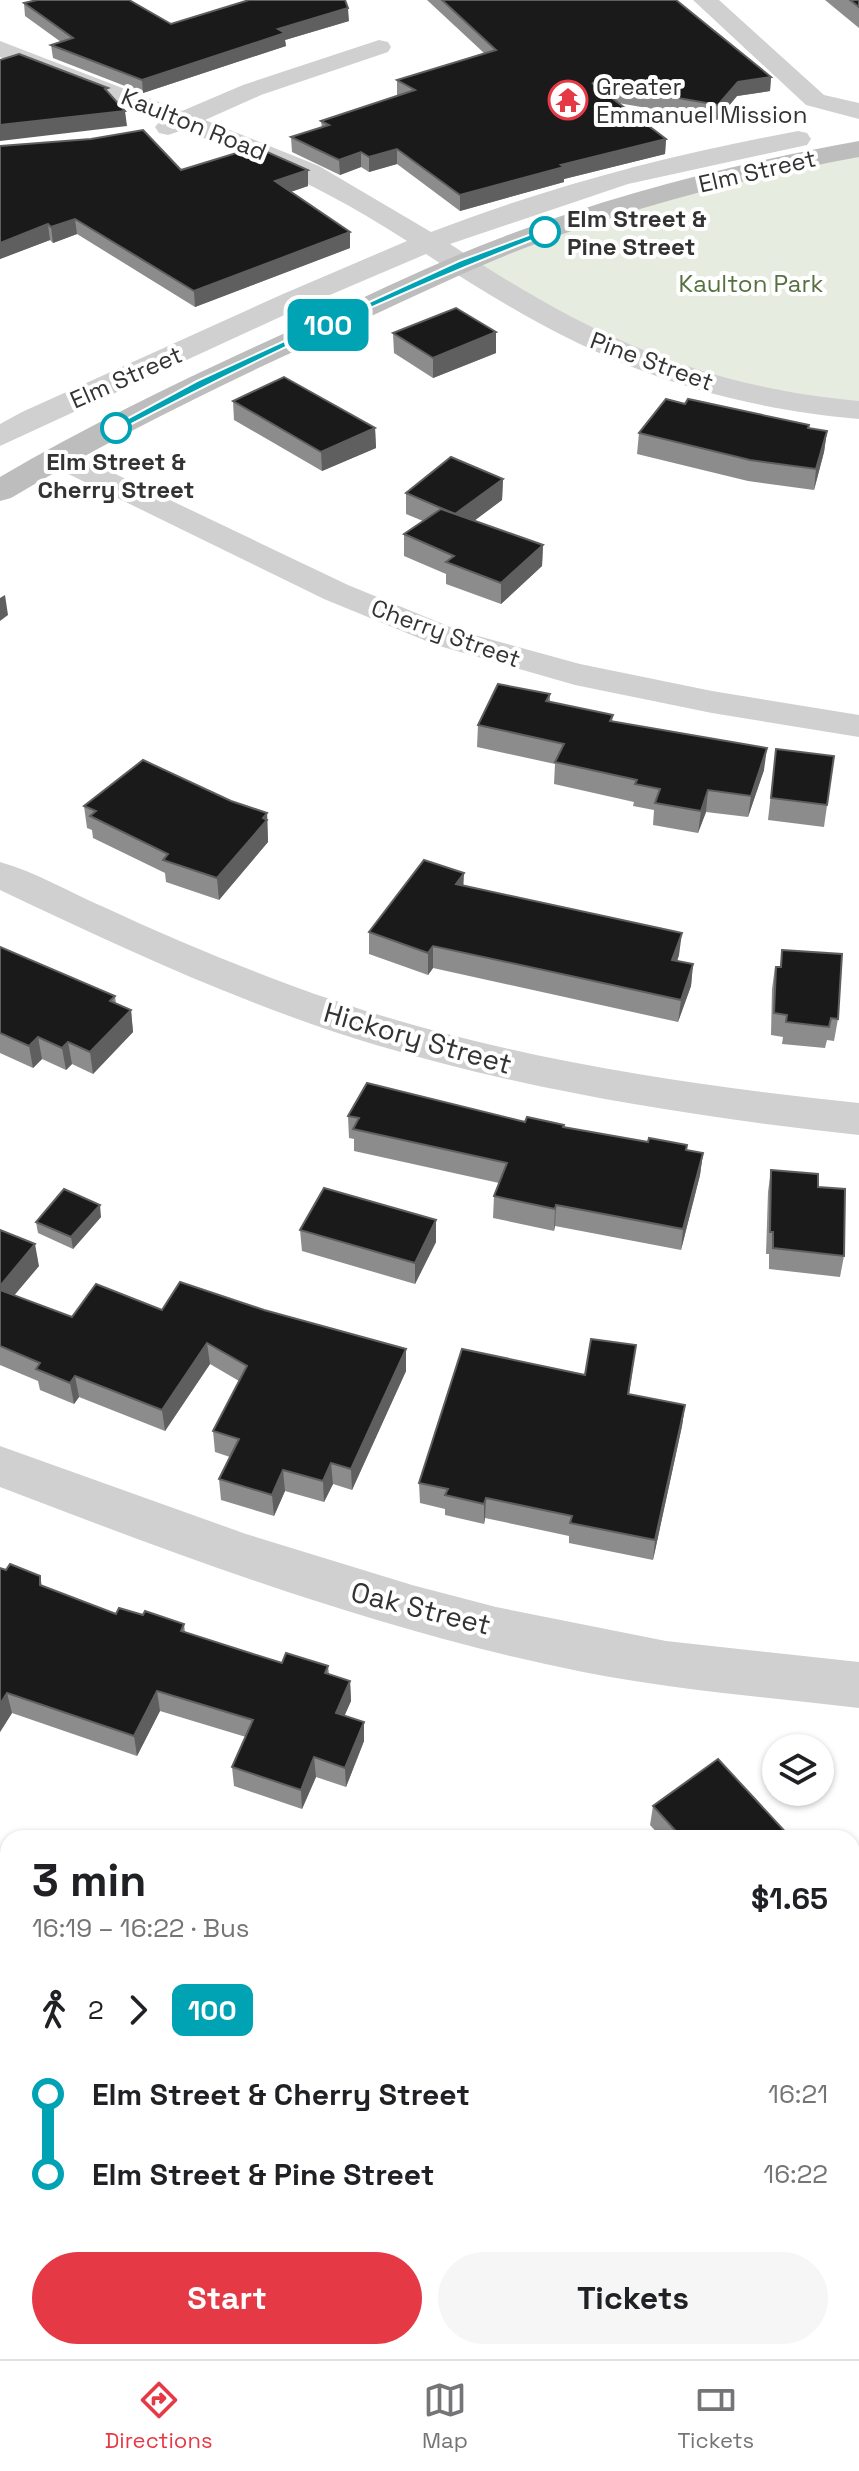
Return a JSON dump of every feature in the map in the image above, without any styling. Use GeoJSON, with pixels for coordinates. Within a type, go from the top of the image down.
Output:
{"type":"FeatureCollection","features":[{"type":"Feature","properties":{"kind":"street"},"geometry":{"type":"LineString","coordinates":[[705,0],[815,100],[859,111]]}},
{"type":"Feature","properties":{"kind":"street"},"geometry":{"type":"LineString","coordinates":[[142,135],[184,121],[252,90],[379,47]]}},
{"type":"Feature","properties":{"kind":"street","name":"Kaulton Road"},"geometry":{"type":"LineString","coordinates":[[0,48],[322,178],[463,263]]}},
{"type":"Feature","properties":{"kind":"street"},"geometry":{"type":"LineString","coordinates":[[792,151],[806,130],[815,100]]}},
{"type":"Feature","properties":{"kind":"street","name":"Elm Street"},"geometry":{"type":"LineString","coordinates":[[0,437],[330,283],[506,214],[677,162],[792,151],[859,149]]}},
{"type":"Feature","properties":{"kind":"street","name":"Elm Street"},"geometry":{"type":"LineString","coordinates":[[0,491],[201,383],[463,263],[572,222],[792,151]]}},
{"type":"Feature","properties":{"kind":"street","name":"Pine Street"},"geometry":{"type":"LineString","coordinates":[[463,263],[495,287],[544,316],[630,358],[749,393],[859,410]]}},
{"type":"Feature","properties":{"kind":"street"},"geometry":{"type":"LineString","coordinates":[[77,400],[116,428]]}},
{"type":"Feature","properties":{"kind":"street","name":"Cherry Street"},"geometry":{"type":"LineString","coordinates":[[61,458],[336,592],[462,643],[575,674],[712,702],[859,726]]}},
{"type":"Feature","properties":{"kind":"street","name":"Hickory Street"},"geometry":{"type":"LineString","coordinates":[[0,875],[144,943],[252,987],[444,1050],[569,1079],[672,1098],[859,1119]]}},
{"type":"Feature","properties":{"kind":"street","name":"Oak Street"},"geometry":{"type":"LineString","coordinates":[[0,1466],[161,1528],[325,1582],[532,1637],[667,1664],[859,1685]]}},
{"type":"Feature","properties":{"kind":"green space","name":"Kaulton Park"},"geometry":{"type":"Polygon","coordinates":[[[859,149],[859,410],[699,380],[463,263],[572,222],[859,149]]]}},
{"type":"Feature","properties":{"kind":"building"},"geometry":{"type":"Polygon","coordinates":[[[37,0],[129,0],[171,24],[249,0],[345,0],[348,8],[278,29],[285,33],[142,80],[51,45],[73,38],[24,3],[37,0]]]}},
{"type":"Feature","properties":{"kind":"building"},"geometry":{"type":"Polygon","coordinates":[[[442,0],[676,0],[771,77],[738,82],[718,105],[592,83],[666,139],[561,165],[564,167],[460,195],[397,149],[369,157],[361,152],[339,160],[291,137],[329,125],[321,121],[415,90],[397,80],[496,50],[442,0]]]}},
{"type":"Feature","properties":{"kind":"building"},"geometry":{"type":"Polygon","coordinates":[[[19,54],[108,88],[105,89],[125,111],[0,125],[0,60],[19,54]]]}},
{"type":"Feature","properties":{"kind":"building"},"geometry":{"type":"Polygon","coordinates":[[[143,130],[181,170],[256,147],[308,170],[275,181],[350,232],[194,291],[75,219],[51,227],[48,224],[0,243],[0,146],[91,139],[143,130]]]}},
{"type":"Feature","properties":{"kind":"building"},"geometry":{"type":"Polygon","coordinates":[[[456,308],[496,332],[433,358],[393,333],[456,308]]]}},
{"type":"Feature","properties":{"kind":"building"},"geometry":{"type":"Polygon","coordinates":[[[284,377],[375,428],[321,452],[233,401],[284,377]]]}},
{"type":"Feature","properties":{"kind":"building"},"geometry":{"type":"Polygon","coordinates":[[[666,399],[685,404],[688,399],[827,431],[816,469],[750,460],[639,433],[666,399]]]}},
{"type":"Feature","properties":{"kind":"building"},"geometry":{"type":"Polygon","coordinates":[[[451,457],[503,479],[455,514],[406,493],[451,457]]]}},
{"type":"Feature","properties":{"kind":"building"},"geometry":{"type":"Polygon","coordinates":[[[441,509],[543,545],[501,583],[446,562],[454,556],[404,534],[441,509]]]}},
{"type":"Feature","properties":{"kind":"building"},"geometry":{"type":"Polygon","coordinates":[[[498,684],[550,694],[546,701],[613,715],[610,721],[767,748],[751,796],[708,790],[701,811],[655,803],[660,789],[635,784],[637,780],[555,762],[564,744],[478,725],[498,684]]]}},
{"type":"Feature","properties":{"kind":"building"},"geometry":{"type":"Polygon","coordinates":[[[776,749],[834,756],[827,805],[771,798],[776,749]]]}},
{"type":"Feature","properties":{"kind":"building"},"geometry":{"type":"Polygon","coordinates":[[[143,760],[231,801],[267,813],[263,818],[267,820],[217,878],[163,860],[168,854],[90,816],[96,811],[84,806],[143,760]]]}},
{"type":"Feature","properties":{"kind":"building"},"geometry":{"type":"Polygon","coordinates":[[[424,860],[464,873],[456,884],[682,933],[672,960],[693,964],[681,1000],[433,946],[428,953],[369,932],[424,860]]]}},
{"type":"Feature","properties":{"kind":"building"},"geometry":{"type":"Polygon","coordinates":[[[0,947],[115,996],[110,1001],[131,1010],[90,1052],[68,1042],[62,1048],[38,1037],[29,1046],[0,1033],[0,947]]]}},
{"type":"Feature","properties":{"kind":"building"},"geometry":{"type":"Polygon","coordinates":[[[782,950],[842,954],[838,1019],[831,1018],[829,1027],[786,1022],[787,1015],[774,1013],[776,967],[781,967],[782,950]]]}},
{"type":"Feature","properties":{"kind":"building"},"geometry":{"type":"Polygon","coordinates":[[[367,1083],[525,1122],[527,1117],[563,1127],[648,1142],[649,1138],[687,1145],[686,1150],[703,1153],[683,1229],[494,1196],[507,1163],[353,1129],[359,1118],[348,1116],[367,1083]]]}},
{"type":"Feature","properties":{"kind":"building"},"geometry":{"type":"Polygon","coordinates":[[[771,1170],[818,1174],[818,1187],[845,1189],[844,1256],[773,1248],[773,1232],[770,1232],[771,1170]]]}},
{"type":"Feature","properties":{"kind":"building"},"geometry":{"type":"Polygon","coordinates":[[[324,1188],[436,1220],[415,1263],[300,1230],[324,1188]]]}},
{"type":"Feature","properties":{"kind":"building"},"geometry":{"type":"Polygon","coordinates":[[[64,1189],[100,1205],[71,1237],[36,1222],[64,1189]]]}},
{"type":"Feature","properties":{"kind":"building"},"geometry":{"type":"Polygon","coordinates":[[[0,1230],[35,1244],[0,1286],[0,1230]]]}},
{"type":"Feature","properties":{"kind":"building"},"geometry":{"type":"Polygon","coordinates":[[[180,1282],[264,1310],[406,1349],[351,1469],[331,1463],[323,1481],[283,1470],[272,1495],[219,1479],[239,1439],[213,1431],[247,1366],[207,1343],[162,1410],[75,1376],[70,1383],[36,1369],[40,1363],[0,1346],[0,1290],[72,1317],[96,1284],[162,1310],[180,1282]]]}},
{"type":"Feature","properties":{"kind":"building"},"geometry":{"type":"Polygon","coordinates":[[[591,1339],[636,1345],[628,1394],[685,1405],[655,1540],[570,1523],[572,1516],[486,1498],[484,1504],[445,1495],[448,1489],[419,1483],[462,1349],[585,1375],[591,1339]]]}},
{"type":"Feature","properties":{"kind":"building"},"geometry":{"type":"Polygon","coordinates":[[[10,1564],[40,1576],[40,1585],[116,1614],[119,1608],[143,1615],[145,1611],[184,1624],[181,1631],[282,1663],[286,1653],[328,1666],[325,1673],[350,1681],[336,1713],[364,1722],[345,1768],[314,1757],[301,1790],[232,1767],[253,1720],[157,1691],[134,1736],[7,1693],[0,1704],[0,1568],[6,1570],[10,1564]]]}},
{"type":"Feature","properties":{"kind":"building"},"geometry":{"type":"Polygon","coordinates":[[[718,1759],[784,1830],[675,1830],[653,1806],[718,1759]]]}},
{"type":"Feature","properties":{"kind":"bus line","name":"100"},"geometry":{"type":"LineString","coordinates":[[116,428],[201,383],[463,263],[545,232]]}},
{"type":"Feature","properties":{"kind":"place","name":"Greater Emmanuel Mission"},"geometry":{"type":"Point","coordinates":[568,100]}},
{"type":"Feature","properties":{"kind":"place","name":"Elm Street & Pine Street"},"geometry":{"type":"Point","coordinates":[545,232]}},
{"type":"Feature","properties":{"kind":"place","name":"Elm Street & Cherry Street"},"geometry":{"type":"Point","coordinates":[116,428]}}]}
